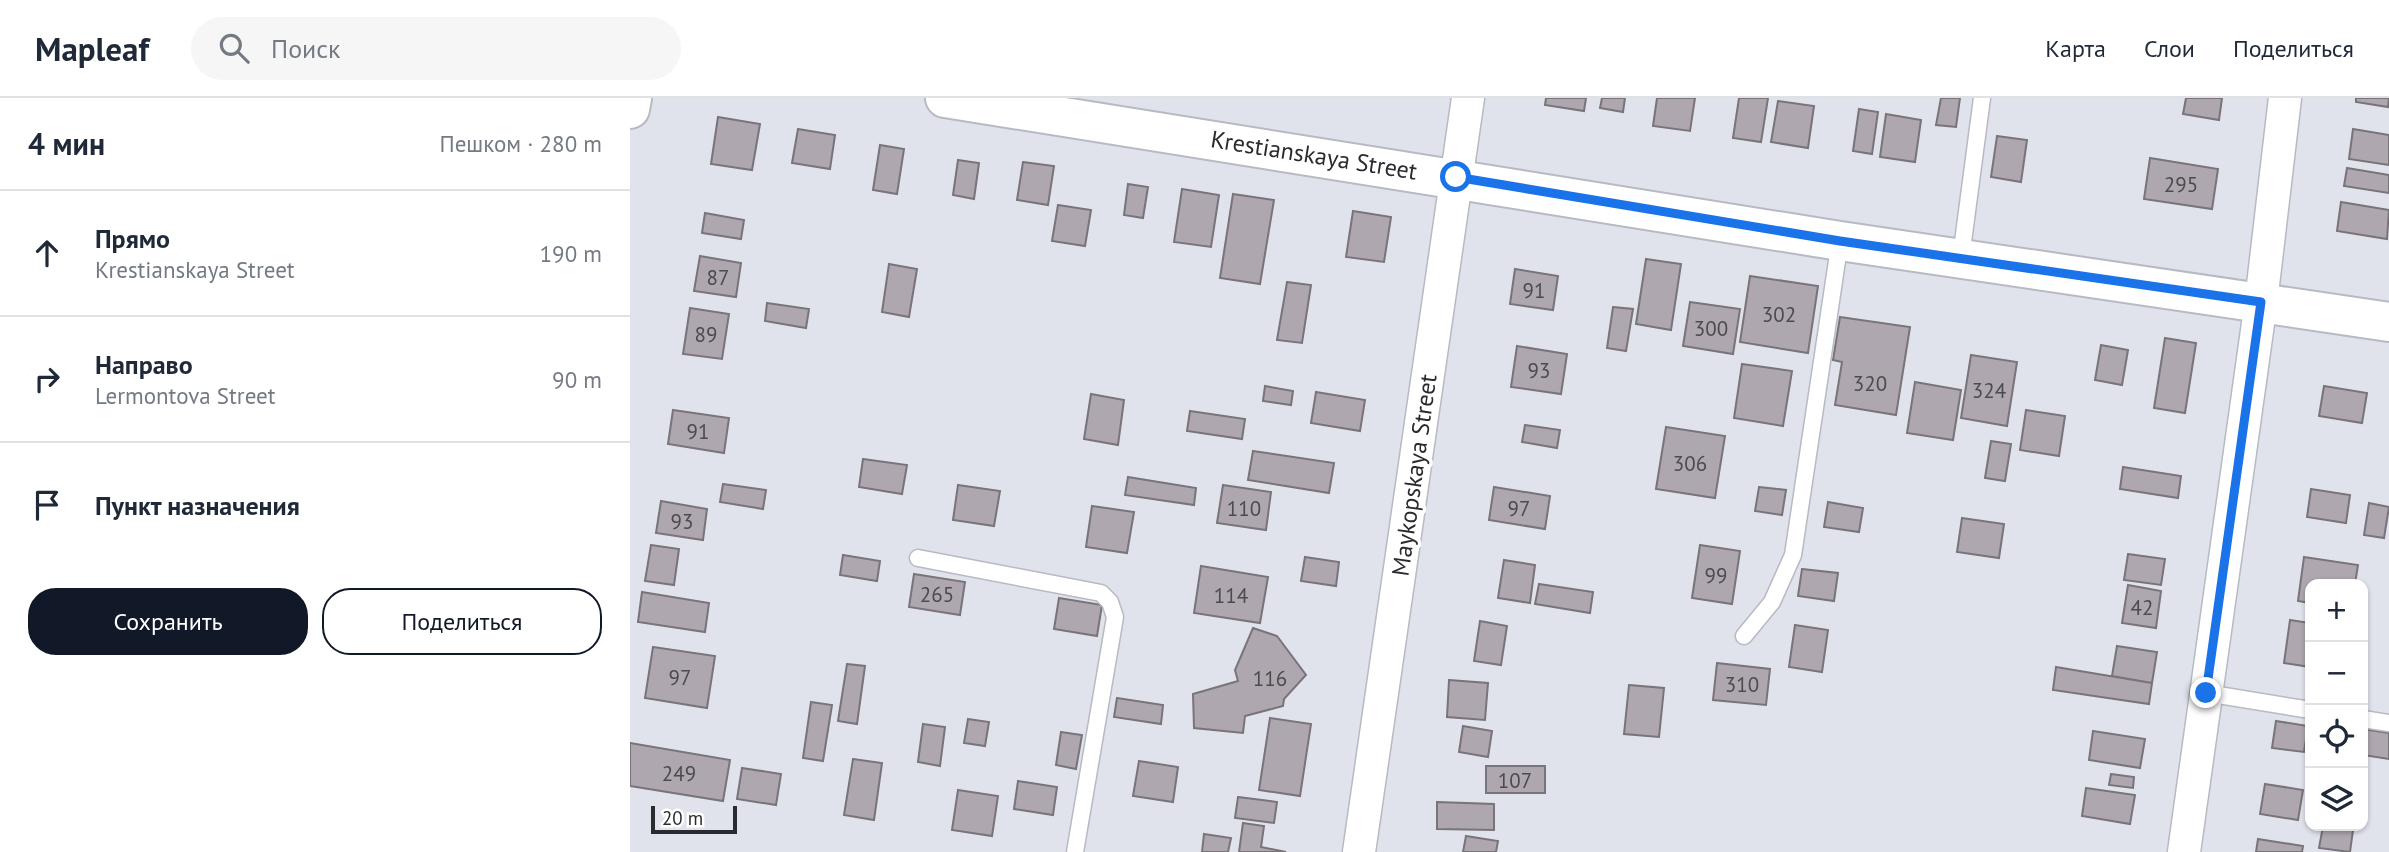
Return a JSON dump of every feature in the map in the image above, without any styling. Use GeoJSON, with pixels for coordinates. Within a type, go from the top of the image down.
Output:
{"type":"FeatureCollection","features":[{"type":"Feature","properties":{"kind":"street"},"geometry":{"type":"LineString","coordinates":[[630,109],[632,98]]}},
{"type":"Feature","properties":{"kind":"street","name":"Krestianskaya Street"},"geometry":{"type":"LineString","coordinates":[[945,98],[1456,177],[1840,241],[2389,322]]}},
{"type":"Feature","properties":{"kind":"street","name":"Maykopskaya Street"},"geometry":{"type":"LineString","coordinates":[[1359,852],[1468,98]]}},
{"type":"Feature","properties":{"kind":"street"},"geometry":{"type":"LineString","coordinates":[[2184,852],[2261,302],[2285,98]]}},
{"type":"Feature","properties":{"kind":"lane"},"geometry":{"type":"LineString","coordinates":[[1961,257],[1982,98]]}},
{"type":"Feature","properties":{"kind":"lane"},"geometry":{"type":"LineString","coordinates":[[1744,636],[1772,602],[1793,555],[1840,241]]}},
{"type":"Feature","properties":{"kind":"lane"},"geometry":{"type":"LineString","coordinates":[[918,558],[1101,593],[1110,602],[1115,617],[1075,852]]}},
{"type":"Feature","properties":{"kind":"lane"},"geometry":{"type":"LineString","coordinates":[[2206,693],[2305,709]]}},
{"type":"Feature","properties":{"kind":"lane"},"geometry":{"type":"LineString","coordinates":[[2368,720],[2389,723]]}},
{"type":"Feature","properties":{"kind":"building"},"geometry":{"type":"Polygon","coordinates":[[[1546,98],[1586,98],[1584,111],[1545,105],[1546,98]]]}},
{"type":"Feature","properties":{"kind":"building"},"geometry":{"type":"Polygon","coordinates":[[[1602,98],[1625,98],[1623,112],[1600,108],[1602,98]]]}},
{"type":"Feature","properties":{"kind":"building"},"geometry":{"type":"Polygon","coordinates":[[[1657,98],[1695,98],[1690,131],[1653,126],[1657,98]]]}},
{"type":"Feature","properties":{"kind":"building"},"geometry":{"type":"Polygon","coordinates":[[[1739,98],[1768,98],[1761,142],[1733,138],[1739,98]]]}},
{"type":"Feature","properties":{"kind":"building"},"geometry":{"type":"Polygon","coordinates":[[[1941,98],[1960,98],[1956,127],[1936,125],[1941,98]]]}},
{"type":"Feature","properties":{"kind":"building"},"geometry":{"type":"Polygon","coordinates":[[[2186,98],[2222,98],[2219,120],[2183,114],[2186,98]]]}},
{"type":"Feature","properties":{"kind":"building"},"geometry":{"type":"Polygon","coordinates":[[[2356,98],[2389,98],[2388,107],[2356,102],[2356,98]]]}},
{"type":"Feature","properties":{"kind":"building"},"geometry":{"type":"Polygon","coordinates":[[[1778,101],[1814,106],[1808,148],[1771,142],[1778,101]]]}},
{"type":"Feature","properties":{"kind":"building"},"geometry":{"type":"Polygon","coordinates":[[[1859,109],[1878,112],[1872,154],[1853,151],[1859,109]]]}},
{"type":"Feature","properties":{"kind":"building"},"geometry":{"type":"Polygon","coordinates":[[[1886,114],[1921,120],[1915,162],[1880,157],[1886,114]]]}},
{"type":"Feature","properties":{"kind":"building"},"geometry":{"type":"Polygon","coordinates":[[[718,117],[760,124],[752,170],[711,164],[718,117]]]}},
{"type":"Feature","properties":{"kind":"building"},"geometry":{"type":"Polygon","coordinates":[[[798,129],[835,135],[830,169],[792,163],[798,129]]]}},
{"type":"Feature","properties":{"kind":"building"},"geometry":{"type":"Polygon","coordinates":[[[2353,129],[2389,135],[2389,165],[2349,159],[2353,129]]]}},
{"type":"Feature","properties":{"kind":"building"},"geometry":{"type":"Polygon","coordinates":[[[1997,136],[2027,140],[2021,182],[1991,177],[1997,136]]]}},
{"type":"Feature","properties":{"kind":"building"},"geometry":{"type":"Polygon","coordinates":[[[880,145],[904,149],[897,194],[873,190],[880,145]]]}},
{"type":"Feature","properties":{"kind":"building"},"geometry":{"type":"Polygon","coordinates":[[[2150,158],[2218,169],[2212,209],[2144,199],[2150,158]]]}},
{"type":"Feature","properties":{"kind":"building"},"geometry":{"type":"Polygon","coordinates":[[[958,160],[979,163],[974,199],[953,195],[958,160]]]}},
{"type":"Feature","properties":{"kind":"building"},"geometry":{"type":"Polygon","coordinates":[[[1023,162],[1054,166],[1048,205],[1017,200],[1023,162]]]}},
{"type":"Feature","properties":{"kind":"building"},"geometry":{"type":"Polygon","coordinates":[[[2347,168],[2389,175],[2389,193],[2344,186],[2347,168]]]}},
{"type":"Feature","properties":{"kind":"building"},"geometry":{"type":"Polygon","coordinates":[[[1128,184],[1148,187],[1143,218],[1124,215],[1128,184]]]}},
{"type":"Feature","properties":{"kind":"building"},"geometry":{"type":"Polygon","coordinates":[[[1182,189],[1219,195],[1211,247],[1174,242],[1182,189]]]}},
{"type":"Feature","properties":{"kind":"building"},"geometry":{"type":"Polygon","coordinates":[[[1233,194],[1274,200],[1260,284],[1220,278],[1233,194]]]}},
{"type":"Feature","properties":{"kind":"building"},"geometry":{"type":"Polygon","coordinates":[[[2341,202],[2389,210],[2387,239],[2337,231],[2341,202]]]}},
{"type":"Feature","properties":{"kind":"building"},"geometry":{"type":"Polygon","coordinates":[[[1058,205],[1091,210],[1085,246],[1052,241],[1058,205]]]}},
{"type":"Feature","properties":{"kind":"building"},"geometry":{"type":"Polygon","coordinates":[[[1353,211],[1391,217],[1384,262],[1346,257],[1353,211]]]}},
{"type":"Feature","properties":{"kind":"building"},"geometry":{"type":"Polygon","coordinates":[[[705,213],[744,220],[741,239],[702,233],[705,213]]]}},
{"type":"Feature","properties":{"kind":"building"},"geometry":{"type":"Polygon","coordinates":[[[700,256],[741,263],[736,297],[694,291],[700,256]]]}},
{"type":"Feature","properties":{"kind":"building"},"geometry":{"type":"Polygon","coordinates":[[[1646,259],[1681,264],[1671,330],[1636,324],[1646,259]]]}},
{"type":"Feature","properties":{"kind":"building"},"geometry":{"type":"Polygon","coordinates":[[[889,264],[917,269],[909,317],[882,312],[889,264]]]}},
{"type":"Feature","properties":{"kind":"building"},"geometry":{"type":"Polygon","coordinates":[[[1515,269],[1558,276],[1553,310],[1510,304],[1515,269]]]}},
{"type":"Feature","properties":{"kind":"building"},"geometry":{"type":"Polygon","coordinates":[[[1750,276],[1818,286],[1808,353],[1740,342],[1750,276]]]}},
{"type":"Feature","properties":{"kind":"building"},"geometry":{"type":"Polygon","coordinates":[[[1287,282],[1311,285],[1302,343],[1277,340],[1287,282]]]}},
{"type":"Feature","properties":{"kind":"building"},"geometry":{"type":"Polygon","coordinates":[[[1690,302],[1740,309],[1733,354],[1683,346],[1690,302]]]}},
{"type":"Feature","properties":{"kind":"building"},"geometry":{"type":"Polygon","coordinates":[[[767,303],[809,309],[806,328],[765,321],[767,303]]]}},
{"type":"Feature","properties":{"kind":"building"},"geometry":{"type":"Polygon","coordinates":[[[1613,307],[1633,309],[1626,351],[1607,348],[1613,307]]]}},
{"type":"Feature","properties":{"kind":"building"},"geometry":{"type":"Polygon","coordinates":[[[690,308],[729,314],[722,359],[683,354],[690,308]]]}},
{"type":"Feature","properties":{"kind":"building"},"geometry":{"type":"Polygon","coordinates":[[[1840,317],[1910,327],[1896,415],[1835,405],[1842,362],[1833,360],[1840,317]]]}},
{"type":"Feature","properties":{"kind":"building"},"geometry":{"type":"Polygon","coordinates":[[[2165,338],[2196,343],[2185,413],[2154,408],[2165,338]]]}},
{"type":"Feature","properties":{"kind":"building"},"geometry":{"type":"Polygon","coordinates":[[[2101,345],[2128,350],[2122,385],[2095,380],[2101,345]]]}},
{"type":"Feature","properties":{"kind":"building"},"geometry":{"type":"Polygon","coordinates":[[[1517,346],[1567,354],[1561,394],[1511,387],[1517,346]]]}},
{"type":"Feature","properties":{"kind":"building"},"geometry":{"type":"Polygon","coordinates":[[[1971,355],[2017,362],[2007,426],[1961,418],[1971,355]]]}},
{"type":"Feature","properties":{"kind":"building"},"geometry":{"type":"Polygon","coordinates":[[[1742,364],[1792,371],[1783,426],[1734,418],[1742,364]]]}},
{"type":"Feature","properties":{"kind":"building"},"geometry":{"type":"Polygon","coordinates":[[[1915,382],[1961,390],[1953,440],[1907,433],[1915,382]]]}},
{"type":"Feature","properties":{"kind":"building"},"geometry":{"type":"Polygon","coordinates":[[[1265,386],[1293,391],[1291,405],[1263,401],[1265,386]]]}},
{"type":"Feature","properties":{"kind":"building"},"geometry":{"type":"Polygon","coordinates":[[[2324,386],[2367,393],[2362,423],[2319,416],[2324,386]]]}},
{"type":"Feature","properties":{"kind":"building"},"geometry":{"type":"Polygon","coordinates":[[[1316,392],[1365,400],[1360,431],[1311,423],[1316,392]]]}},
{"type":"Feature","properties":{"kind":"building"},"geometry":{"type":"Polygon","coordinates":[[[1091,394],[1124,400],[1118,445],[1084,439],[1091,394]]]}},
{"type":"Feature","properties":{"kind":"building"},"geometry":{"type":"Polygon","coordinates":[[[673,410],[729,418],[724,453],[668,444],[673,410]]]}},
{"type":"Feature","properties":{"kind":"building"},"geometry":{"type":"Polygon","coordinates":[[[2026,410],[2065,416],[2059,456],[2020,450],[2026,410]]]}},
{"type":"Feature","properties":{"kind":"building"},"geometry":{"type":"Polygon","coordinates":[[[1190,411],[1245,419],[1242,439],[1187,431],[1190,411]]]}},
{"type":"Feature","properties":{"kind":"building"},"geometry":{"type":"Polygon","coordinates":[[[1525,425],[1560,430],[1557,448],[1522,442],[1525,425]]]}},
{"type":"Feature","properties":{"kind":"building"},"geometry":{"type":"Polygon","coordinates":[[[1666,427],[1725,436],[1715,498],[1656,489],[1666,427]]]}},
{"type":"Feature","properties":{"kind":"building"},"geometry":{"type":"Polygon","coordinates":[[[1991,441],[2011,444],[2005,481],[1985,478],[1991,441]]]}},
{"type":"Feature","properties":{"kind":"building"},"geometry":{"type":"Polygon","coordinates":[[[1253,451],[1334,463],[1329,493],[1248,480],[1253,451]]]}},
{"type":"Feature","properties":{"kind":"building"},"geometry":{"type":"Polygon","coordinates":[[[863,459],[907,465],[902,494],[859,487],[863,459]]]}},
{"type":"Feature","properties":{"kind":"building"},"geometry":{"type":"Polygon","coordinates":[[[2123,467],[2181,476],[2178,498],[2120,489],[2123,467]]]}},
{"type":"Feature","properties":{"kind":"building"},"geometry":{"type":"Polygon","coordinates":[[[1128,477],[1196,488],[1194,505],[1125,495],[1128,477]]]}},
{"type":"Feature","properties":{"kind":"building"},"geometry":{"type":"Polygon","coordinates":[[[723,484],[766,490],[763,509],[720,502],[723,484]]]}},
{"type":"Feature","properties":{"kind":"building"},"geometry":{"type":"Polygon","coordinates":[[[958,485],[1000,491],[994,526],[953,520],[958,485]]]}},
{"type":"Feature","properties":{"kind":"building"},"geometry":{"type":"Polygon","coordinates":[[[1223,485],[1271,492],[1266,530],[1217,523],[1223,485]]]}},
{"type":"Feature","properties":{"kind":"building"},"geometry":{"type":"Polygon","coordinates":[[[1494,487],[1550,496],[1545,529],[1489,520],[1494,487]]]}},
{"type":"Feature","properties":{"kind":"building"},"geometry":{"type":"Polygon","coordinates":[[[1759,487],[1786,490],[1782,515],[1755,511],[1759,487]]]}},
{"type":"Feature","properties":{"kind":"building"},"geometry":{"type":"Polygon","coordinates":[[[2311,489],[2350,495],[2346,523],[2307,517],[2311,489]]]}},
{"type":"Feature","properties":{"kind":"building"},"geometry":{"type":"Polygon","coordinates":[[[661,501],[707,509],[703,540],[656,533],[661,501]]]}},
{"type":"Feature","properties":{"kind":"building"},"geometry":{"type":"Polygon","coordinates":[[[1828,502],[1863,508],[1859,532],[1824,527],[1828,502]]]}},
{"type":"Feature","properties":{"kind":"building"},"geometry":{"type":"Polygon","coordinates":[[[2369,503],[2389,507],[2384,538],[2364,535],[2369,503]]]}},
{"type":"Feature","properties":{"kind":"building"},"geometry":{"type":"Polygon","coordinates":[[[1092,506],[1134,512],[1127,553],[1086,547],[1092,506]]]}},
{"type":"Feature","properties":{"kind":"building"},"geometry":{"type":"Polygon","coordinates":[[[1962,518],[2004,524],[1999,558],[1957,552],[1962,518]]]}},
{"type":"Feature","properties":{"kind":"building"},"geometry":{"type":"Polygon","coordinates":[[[651,545],[679,549],[674,585],[645,581],[651,545]]]}},
{"type":"Feature","properties":{"kind":"building"},"geometry":{"type":"Polygon","coordinates":[[[1700,545],[1740,551],[1732,604],[1692,598],[1700,545]]]}},
{"type":"Feature","properties":{"kind":"building"},"geometry":{"type":"Polygon","coordinates":[[[2128,554],[2165,559],[2161,585],[2124,580],[2128,554]]]}},
{"type":"Feature","properties":{"kind":"building"},"geometry":{"type":"Polygon","coordinates":[[[843,555],[880,561],[877,581],[840,575],[843,555]]]}},
{"type":"Feature","properties":{"kind":"building"},"geometry":{"type":"Polygon","coordinates":[[[1305,557],[1339,562],[1336,586],[1301,581],[1305,557]]]}},
{"type":"Feature","properties":{"kind":"building"},"geometry":{"type":"Polygon","coordinates":[[[2304,557],[2358,565],[2356,579],[2305,579],[2305,602],[2298,601],[2304,557]]]}},
{"type":"Feature","properties":{"kind":"building"},"geometry":{"type":"Polygon","coordinates":[[[1504,560],[1535,565],[1530,603],[1498,598],[1504,560]]]}},
{"type":"Feature","properties":{"kind":"building"},"geometry":{"type":"Polygon","coordinates":[[[1201,566],[1268,577],[1260,623],[1194,613],[1201,566]]]}},
{"type":"Feature","properties":{"kind":"building"},"geometry":{"type":"Polygon","coordinates":[[[1802,569],[1838,573],[1834,601],[1798,596],[1802,569]]]}},
{"type":"Feature","properties":{"kind":"building"},"geometry":{"type":"Polygon","coordinates":[[[914,574],[965,582],[960,615],[909,607],[914,574]]]}},
{"type":"Feature","properties":{"kind":"building"},"geometry":{"type":"Polygon","coordinates":[[[1539,584],[1593,592],[1590,613],[1535,604],[1539,584]]]}},
{"type":"Feature","properties":{"kind":"building"},"geometry":{"type":"Polygon","coordinates":[[[2128,585],[2161,591],[2156,628],[2122,623],[2128,585]]]}},
{"type":"Feature","properties":{"kind":"building"},"geometry":{"type":"Polygon","coordinates":[[[642,592],[709,603],[705,632],[638,622],[642,592]]]}},
{"type":"Feature","properties":{"kind":"building"},"geometry":{"type":"Polygon","coordinates":[[[1059,598],[1102,605],[1097,636],[1054,629],[1059,598]]]}},
{"type":"Feature","properties":{"kind":"building"},"geometry":{"type":"Polygon","coordinates":[[[2290,620],[2305,622],[2305,666],[2284,663],[2290,620]]]}},
{"type":"Feature","properties":{"kind":"building"},"geometry":{"type":"Polygon","coordinates":[[[1480,621],[1507,626],[1501,665],[1474,661],[1480,621]]]}},
{"type":"Feature","properties":{"kind":"building"},"geometry":{"type":"Polygon","coordinates":[[[1795,625],[1828,630],[1822,672],[1789,667],[1795,625]]]}},
{"type":"Feature","properties":{"kind":"building"},"geometry":{"type":"Polygon","coordinates":[[[1253,628],[1277,636],[1306,675],[1284,699],[1283,706],[1245,716],[1243,733],[1194,728],[1193,694],[1238,681],[1235,670],[1253,628]]]}},
{"type":"Feature","properties":{"kind":"building"},"geometry":{"type":"Polygon","coordinates":[[[2117,646],[2157,652],[2152,683],[2112,676],[2117,646]]]}},
{"type":"Feature","properties":{"kind":"building"},"geometry":{"type":"Polygon","coordinates":[[[653,647],[715,656],[707,708],[645,698],[653,647]]]}},
{"type":"Feature","properties":{"kind":"building"},"geometry":{"type":"Polygon","coordinates":[[[1717,663],[1770,669],[1766,705],[1713,700],[1717,663]]]}},
{"type":"Feature","properties":{"kind":"building"},"geometry":{"type":"Polygon","coordinates":[[[847,664],[865,666],[857,724],[838,721],[847,664]]]}},
{"type":"Feature","properties":{"kind":"building"},"geometry":{"type":"Polygon","coordinates":[[[2056,667],[2152,683],[2149,704],[2053,690],[2056,667]]]}},
{"type":"Feature","properties":{"kind":"building"},"geometry":{"type":"Polygon","coordinates":[[[1449,680],[1488,683],[1485,720],[1447,717],[1449,680]]]}},
{"type":"Feature","properties":{"kind":"building"},"geometry":{"type":"Polygon","coordinates":[[[1629,685],[1664,688],[1659,737],[1624,734],[1629,685]]]}},
{"type":"Feature","properties":{"kind":"building"},"geometry":{"type":"Polygon","coordinates":[[[1117,698],[1163,705],[1161,724],[1114,717],[1117,698]]]}},
{"type":"Feature","properties":{"kind":"building"},"geometry":{"type":"Polygon","coordinates":[[[811,702],[832,705],[823,761],[803,758],[811,702]]]}},
{"type":"Feature","properties":{"kind":"building"},"geometry":{"type":"Polygon","coordinates":[[[1270,718],[1311,724],[1300,796],[1259,790],[1270,718]]]}},
{"type":"Feature","properties":{"kind":"building"},"geometry":{"type":"Polygon","coordinates":[[[968,719],[989,722],[985,746],[964,743],[968,719]]]}},
{"type":"Feature","properties":{"kind":"building"},"geometry":{"type":"Polygon","coordinates":[[[2276,721],[2305,726],[2304,752],[2272,748],[2276,721]]]}},
{"type":"Feature","properties":{"kind":"building"},"geometry":{"type":"Polygon","coordinates":[[[923,724],[945,727],[940,766],[918,762],[923,724]]]}},
{"type":"Feature","properties":{"kind":"building"},"geometry":{"type":"Polygon","coordinates":[[[1463,726],[1492,731],[1488,757],[1459,752],[1463,726]]]}},
{"type":"Feature","properties":{"kind":"building"},"geometry":{"type":"Polygon","coordinates":[[[2368,730],[2389,733],[2389,759],[2368,756],[2368,730]]]}},
{"type":"Feature","properties":{"kind":"building"},"geometry":{"type":"Polygon","coordinates":[[[2093,731],[2145,739],[2140,768],[2089,760],[2093,731]]]}},
{"type":"Feature","properties":{"kind":"building"},"geometry":{"type":"Polygon","coordinates":[[[1061,732],[1082,735],[1076,769],[1056,765],[1061,732]]]}},
{"type":"Feature","properties":{"kind":"building"},"geometry":{"type":"Polygon","coordinates":[[[630,743],[730,760],[723,801],[630,786],[630,743]]]}},
{"type":"Feature","properties":{"kind":"building"},"geometry":{"type":"Polygon","coordinates":[[[853,759],[882,763],[874,820],[844,815],[853,759]]]}},
{"type":"Feature","properties":{"kind":"building"},"geometry":{"type":"Polygon","coordinates":[[[1139,761],[1178,767],[1173,802],[1133,796],[1139,761]]]}},
{"type":"Feature","properties":{"kind":"building"},"geometry":{"type":"Polygon","coordinates":[[[1486,766],[1545,766],[1545,793],[1486,793],[1486,766]]]}},
{"type":"Feature","properties":{"kind":"building"},"geometry":{"type":"Polygon","coordinates":[[[742,768],[781,774],[776,805],[737,799],[742,768]]]}},
{"type":"Feature","properties":{"kind":"building"},"geometry":{"type":"Polygon","coordinates":[[[2111,774],[2134,777],[2133,788],[2109,785],[2111,774]]]}},
{"type":"Feature","properties":{"kind":"building"},"geometry":{"type":"Polygon","coordinates":[[[1018,781],[1057,787],[1053,815],[1014,809],[1018,781]]]}},
{"type":"Feature","properties":{"kind":"building"},"geometry":{"type":"Polygon","coordinates":[[[2265,784],[2303,790],[2298,820],[2260,814],[2265,784]]]}},
{"type":"Feature","properties":{"kind":"building"},"geometry":{"type":"Polygon","coordinates":[[[2086,788],[2135,795],[2130,824],[2082,816],[2086,788]]]}},
{"type":"Feature","properties":{"kind":"building"},"geometry":{"type":"Polygon","coordinates":[[[958,790],[998,796],[992,836],[952,830],[958,790]]]}},
{"type":"Feature","properties":{"kind":"building"},"geometry":{"type":"Polygon","coordinates":[[[1238,797],[1277,802],[1274,823],[1235,818],[1238,797]]]}},
{"type":"Feature","properties":{"kind":"building"},"geometry":{"type":"Polygon","coordinates":[[[1437,802],[1494,804],[1494,830],[1437,829],[1437,802]]]}},
{"type":"Feature","properties":{"kind":"building"},"geometry":{"type":"Polygon","coordinates":[[[1243,823],[1264,826],[1261,847],[1286,852],[1239,852],[1243,823]]]}},
{"type":"Feature","properties":{"kind":"building"},"geometry":{"type":"Polygon","coordinates":[[[2322,831],[2353,831],[2350,852],[2319,848],[2322,831]]]}},
{"type":"Feature","properties":{"kind":"building"},"geometry":{"type":"Polygon","coordinates":[[[1204,834],[1231,838],[1228,852],[1202,852],[1204,834]]]}},
{"type":"Feature","properties":{"kind":"building"},"geometry":{"type":"Polygon","coordinates":[[[1466,836],[1498,841],[1496,852],[1463,852],[1466,836]]]}},
{"type":"Feature","properties":{"kind":"building"},"geometry":{"type":"Polygon","coordinates":[[[2258,839],[2303,846],[2302,852],[2256,852],[2258,839]]]}},
{"type":"Feature","properties":{"kind":"route"},"geometry":{"type":"LineString","coordinates":[[1456,177],[1840,241],[2261,302],[2206,693]]}}]}
